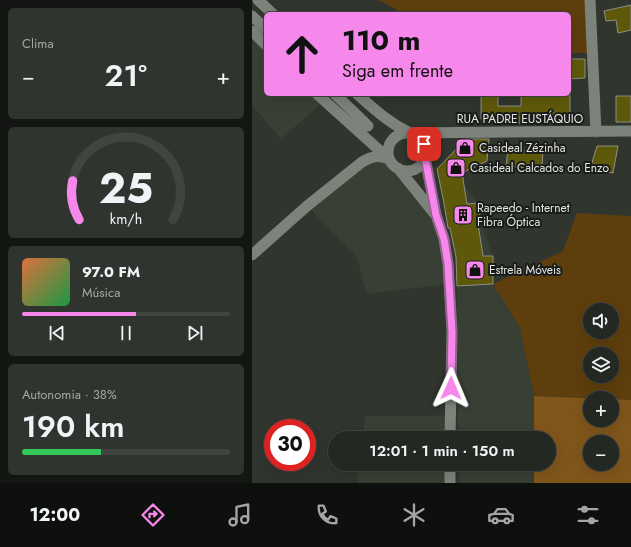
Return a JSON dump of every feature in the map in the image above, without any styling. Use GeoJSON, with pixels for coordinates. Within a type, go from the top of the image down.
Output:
{"type":"FeatureCollection","features":[{"type":"Feature","properties":{"kind":"street"},"geometry":{"type":"LineString","coordinates":[[258,0],[271,12]]}},
{"type":"Feature","properties":{"kind":"street"},"geometry":{"type":"LineString","coordinates":[[590,0],[596,132]]}},
{"type":"Feature","properties":{"kind":"street"},"geometry":{"type":"LineString","coordinates":[[252,10],[264,21]]}},
{"type":"Feature","properties":{"kind":"street"},"geometry":{"type":"LineString","coordinates":[[252,16],[264,27]]}},
{"type":"Feature","properties":{"kind":"street"},"geometry":{"type":"LineString","coordinates":[[252,31],[264,43]]}},
{"type":"Feature","properties":{"kind":"street"},"geometry":{"type":"LineString","coordinates":[[319,96],[398,168],[436,215]]}},
{"type":"Feature","properties":{"kind":"street"},"geometry":{"type":"LineString","coordinates":[[337,96],[370,124],[343,96]]}},
{"type":"Feature","properties":{"kind":"street"},"geometry":{"type":"LineString","coordinates":[[359,96],[382,117],[416,135],[424,144],[436,215],[444,239],[448,264],[452,332],[450,431]]}},
{"type":"Feature","properties":{"kind":"street","name":"RUA PADRE EUSTÁQUIO"},"geometry":{"type":"LineString","coordinates":[[410,133],[631,131]]}},
{"type":"Feature","properties":{"kind":"street"},"geometry":{"type":"LineString","coordinates":[[389,159],[388,152],[392,140],[403,133],[410,133]]}},
{"type":"Feature","properties":{"kind":"street"},"geometry":{"type":"LineString","coordinates":[[252,255],[306,206],[362,162],[370,157],[381,156],[389,159]]}},
{"type":"Feature","properties":{"kind":"street"},"geometry":{"type":"LineString","coordinates":[[398,168],[411,170],[422,163],[425,157]]}},
{"type":"Feature","properties":{"kind":"street"},"geometry":{"type":"LineString","coordinates":[[450,471],[450,483]]}},
{"type":"Feature","properties":{"kind":"shaded area"},"geometry":{"type":"Polygon","coordinates":[[[379,0],[589,0],[589,53],[571,53],[571,12],[400,12],[379,0]]]}},
{"type":"Feature","properties":{"kind":"shaded area"},"geometry":{"type":"Polygon","coordinates":[[[252,31],[264,43],[264,96],[319,96],[324,101],[281,139],[252,105],[252,31]]]}},
{"type":"Feature","properties":{"kind":"shaded area"},"geometry":{"type":"Polygon","coordinates":[[[469,139],[489,139],[487,161],[463,173],[465,187],[478,203],[481,224],[493,256],[493,284],[520,328],[534,396],[534,431],[458,431],[457,286],[455,252],[448,229],[437,169],[469,139]]]}},
{"type":"Feature","properties":{"kind":"shaded area"},"geometry":{"type":"Polygon","coordinates":[[[389,159],[436,215],[449,284],[367,294],[357,257],[307,206],[362,162],[389,159]]]}},
{"type":"Feature","properties":{"kind":"shaded area"},"geometry":{"type":"Polygon","coordinates":[[[577,213],[631,216],[631,400],[619,399],[619,391],[583,391],[583,397],[534,396],[520,328],[493,284],[563,251],[577,213]]]}},
{"type":"Feature","properties":{"kind":"shaded area"},"geometry":{"type":"Polygon","coordinates":[[[534,396],[583,398],[583,427],[619,427],[619,399],[631,400],[631,483],[534,483],[534,471],[556,471],[556,431],[534,431],[534,396]]]}},
{"type":"Feature","properties":{"kind":"shaded area"},"geometry":{"type":"Polygon","coordinates":[[[365,416],[451,416],[450,431],[364,431],[365,416]]]}},
{"type":"Feature","properties":{"kind":"shaded area"},"geometry":{"type":"Polygon","coordinates":[[[359,471],[450,471],[450,483],[357,483],[359,471]]]}},
{"type":"Feature","properties":{"kind":"shaded area"},"geometry":{"type":"Polygon","coordinates":[[[459,471],[534,471],[534,483],[459,483],[459,471]]]}},
{"type":"Feature","properties":{"kind":"building"},"geometry":{"type":"Polygon","coordinates":[[[631,5],[631,30],[618,33],[616,20],[606,21],[604,11],[631,5]]]}},
{"type":"Feature","properties":{"kind":"building"},"geometry":{"type":"Polygon","coordinates":[[[571,59],[585,59],[585,78],[571,79],[571,59]]]}},
{"type":"Feature","properties":{"kind":"building"},"geometry":{"type":"Polygon","coordinates":[[[481,96],[498,96],[498,106],[521,106],[521,96],[570,96],[570,120],[555,121],[555,115],[520,116],[520,123],[507,123],[508,118],[481,119],[481,96]]]}},
{"type":"Feature","properties":{"kind":"building"},"geometry":{"type":"Polygon","coordinates":[[[616,96],[631,96],[631,122],[616,122],[616,96]]]}},
{"type":"Feature","properties":{"kind":"building"},"geometry":{"type":"Polygon","coordinates":[[[466,139],[489,139],[487,161],[462,173],[467,204],[478,203],[481,224],[478,224],[483,256],[493,256],[493,284],[457,286],[456,257],[450,228],[448,228],[437,169],[466,139]]]}},
{"type":"Feature","properties":{"kind":"building"},"geometry":{"type":"Polygon","coordinates":[[[597,146],[618,146],[613,173],[590,169],[597,146]]]}},
{"type":"Feature","properties":{"kind":"building"},"geometry":{"type":"Polygon","coordinates":[[[528,147],[543,148],[542,169],[506,166],[508,149],[528,151],[528,147]]]}},
{"type":"Feature","properties":{"kind":"place","name":"Casideal Zézinha"},"geometry":{"type":"Point","coordinates":[465,148]}},
{"type":"Feature","properties":{"kind":"place","name":"Casideal Calcados do Enzo"},"geometry":{"type":"Point","coordinates":[456,168]}},
{"type":"Feature","properties":{"kind":"place","name":"Rapeedo - Internet Fibra Óptica"},"geometry":{"type":"Point","coordinates":[463,215]}},
{"type":"Feature","properties":{"kind":"place","name":"Estrela Móveis"},"geometry":{"type":"Point","coordinates":[475,270]}},
{"type":"Feature","properties":{"kind":"route"},"geometry":{"type":"LineString","coordinates":[[424,144],[436,215],[444,239],[448,264],[452,332],[451,388]]}}]}
